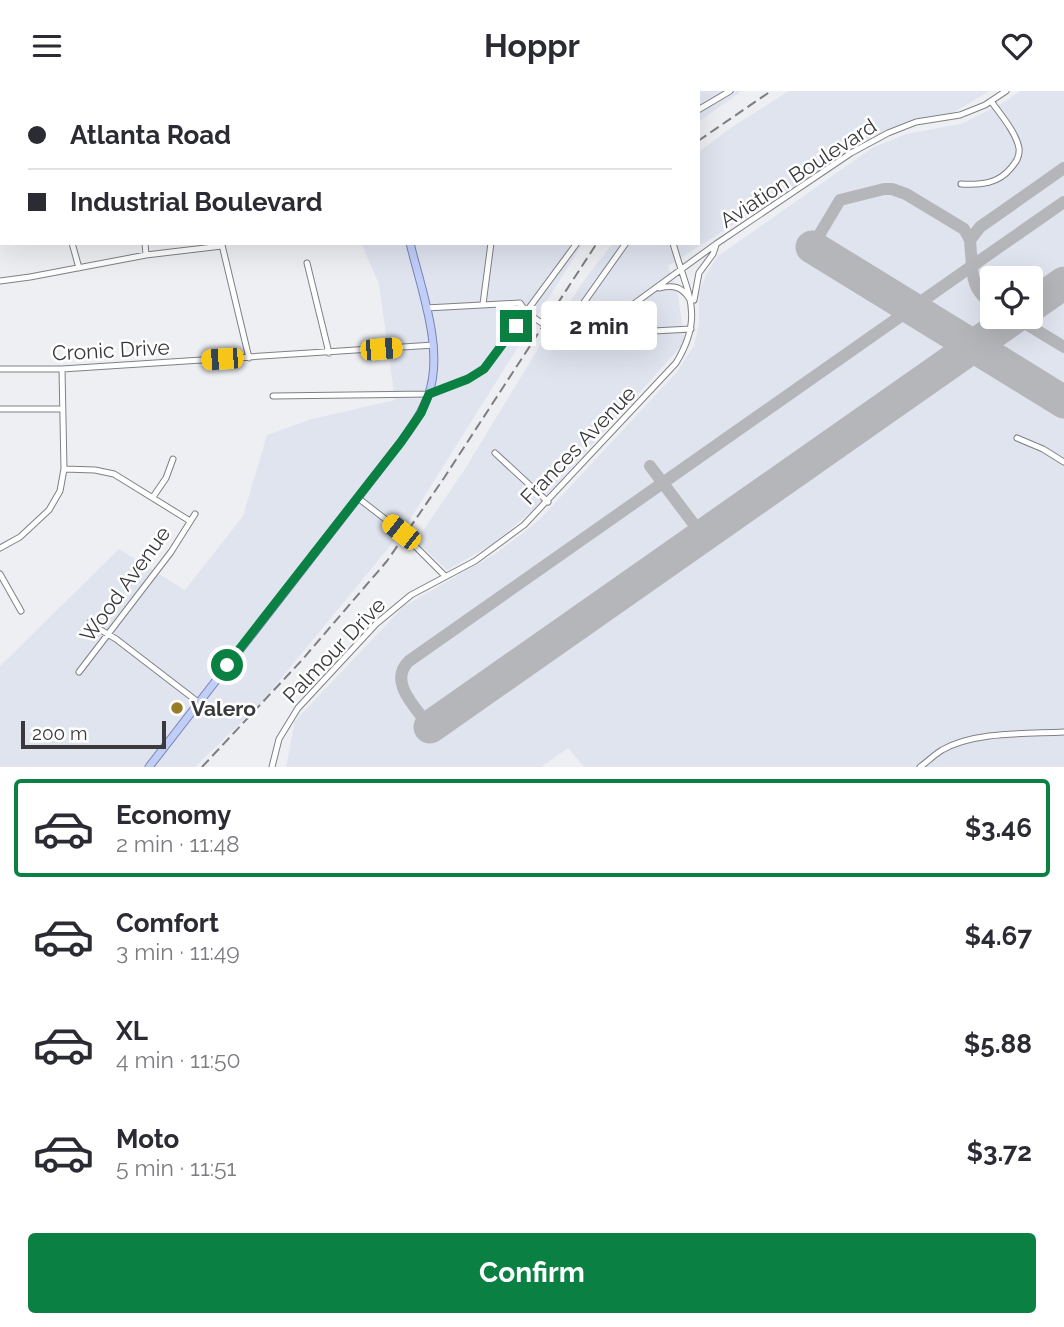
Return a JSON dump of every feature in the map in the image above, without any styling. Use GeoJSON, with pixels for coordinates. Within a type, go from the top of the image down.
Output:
{"type":"FeatureCollection","features":[{"type":"Feature","properties":{"kind":"main road"},"geometry":{"type":"LineString","coordinates":[[149,767],[421,413],[429,394],[434,345],[410,245]]}},
{"type":"Feature","properties":{"kind":"street"},"geometry":{"type":"LineString","coordinates":[[700,109],[730,91]]}},
{"type":"Feature","properties":{"kind":"street","name":"Aviation Boulevard"},"geometry":{"type":"LineString","coordinates":[[483,304],[520,303],[526,312],[546,325],[572,332],[598,330],[716,244],[851,153],[888,133],[916,122],[960,115],[1006,91]]}},
{"type":"Feature","properties":{"kind":"street"},"geometry":{"type":"LineString","coordinates":[[961,184],[995,181],[1005,175],[1018,160],[1019,146],[991,101]]}},
{"type":"Feature","properties":{"kind":"street","name":"Frances Avenue"},"geometry":{"type":"LineString","coordinates":[[445,576],[503,543],[548,502],[672,368],[681,355],[691,329],[692,303],[699,273],[713,254],[716,244]]}},
{"type":"Feature","properties":{"kind":"street"},"geometry":{"type":"LineString","coordinates":[[73,245],[79,268]]}},
{"type":"Feature","properties":{"kind":"street"},"geometry":{"type":"LineString","coordinates":[[145,245],[146,255]]}},
{"type":"Feature","properties":{"kind":"street"},"geometry":{"type":"LineString","coordinates":[[0,281],[146,255],[222,245],[249,358]]}},
{"type":"Feature","properties":{"kind":"street"},"geometry":{"type":"LineString","coordinates":[[426,308],[483,304],[491,245]]}},
{"type":"Feature","properties":{"kind":"street"},"geometry":{"type":"LineString","coordinates":[[273,396],[429,394],[468,379],[484,369],[576,245]]}},
{"type":"Feature","properties":{"kind":"street"},"geometry":{"type":"LineString","coordinates":[[572,332],[580,308],[625,245]]}},
{"type":"Feature","properties":{"kind":"street","name":"Frances Avenue"},"geometry":{"type":"LineString","coordinates":[[674,245],[692,303]]}},
{"type":"Feature","properties":{"kind":"street"},"geometry":{"type":"LineString","coordinates":[[307,263],[329,353]]}},
{"type":"Feature","properties":{"kind":"street"},"geometry":{"type":"LineString","coordinates":[[656,289],[673,286],[680,288],[692,303]]}},
{"type":"Feature","properties":{"kind":"street"},"geometry":{"type":"LineString","coordinates":[[635,333],[691,329]]}},
{"type":"Feature","properties":{"kind":"street","name":"Cronic Drive"},"geometry":{"type":"LineString","coordinates":[[0,369],[62,369],[434,345]]}},
{"type":"Feature","properties":{"kind":"street"},"geometry":{"type":"LineString","coordinates":[[0,548],[20,537],[49,510],[60,491],[64,469],[62,369]]}},
{"type":"Feature","properties":{"kind":"street"},"geometry":{"type":"LineString","coordinates":[[0,409],[62,409]]}},
{"type":"Feature","properties":{"kind":"street"},"geometry":{"type":"LineString","coordinates":[[1017,438],[1064,462]]}},
{"type":"Feature","properties":{"kind":"street"},"geometry":{"type":"LineString","coordinates":[[495,453],[548,502]]}},
{"type":"Feature","properties":{"kind":"street"},"geometry":{"type":"LineString","coordinates":[[153,497],[166,478],[173,459]]}},
{"type":"Feature","properties":{"kind":"street"},"geometry":{"type":"LineString","coordinates":[[64,469],[114,474],[190,521]]}},
{"type":"Feature","properties":{"kind":"street"},"geometry":{"type":"LineString","coordinates":[[358,498],[401,532]]}},
{"type":"Feature","properties":{"kind":"street","name":"Wood Avenue"},"geometry":{"type":"LineString","coordinates":[[79,672],[171,552],[195,514]]}},
{"type":"Feature","properties":{"kind":"street"},"geometry":{"type":"LineString","coordinates":[[410,541],[445,576]]}},
{"type":"Feature","properties":{"kind":"street"},"geometry":{"type":"LineString","coordinates":[[0,574],[21,611]]}},
{"type":"Feature","properties":{"kind":"street","name":"Palmour Drive"},"geometry":{"type":"LineString","coordinates":[[272,767],[279,739],[298,708],[394,608],[445,576]]}},
{"type":"Feature","properties":{"kind":"street"},"geometry":{"type":"LineString","coordinates":[[89,623],[108,634],[198,702]]}},
{"type":"Feature","properties":{"kind":"street"},"geometry":{"type":"LineString","coordinates":[[920,767],[944,749],[968,741],[1007,734],[1064,732]]}},
{"type":"Feature","properties":{"kind":"shaded area"},"geometry":{"type":"Polygon","coordinates":[[[700,91],[742,91],[700,121],[700,91]]]}},
{"type":"Feature","properties":{"kind":"shaded area"},"geometry":{"type":"Polygon","coordinates":[[[789,91],[990,91],[954,112],[873,136],[668,266],[678,296],[685,342],[533,510],[493,544],[447,570],[416,541],[465,469],[544,339],[611,245],[700,245],[700,151],[729,129],[789,91]]]}},
{"type":"Feature","properties":{"kind":"shaded area"},"geometry":{"type":"Polygon","coordinates":[[[1020,91],[1064,91],[1064,767],[584,767],[568,748],[541,767],[286,767],[295,721],[403,607],[495,554],[526,531],[676,373],[694,346],[699,324],[699,293],[718,256],[872,148],[906,134],[961,124],[1020,91]]]}},
{"type":"Feature","properties":{"kind":"shaded area"},"geometry":{"type":"Polygon","coordinates":[[[362,245],[582,245],[404,529],[260,704],[195,767],[0,767],[0,666],[119,549],[185,590],[243,516],[267,435],[312,419],[395,400],[379,284],[362,245]]]}},
{"type":"Feature","properties":{"kind":"taxiway"},"geometry":{"type":"LineString","coordinates":[[970,240],[980,227],[1064,168]]}},
{"type":"Feature","properties":{"kind":"taxiway"},"geometry":{"type":"LineString","coordinates":[[430,727],[406,695],[403,686],[403,669],[409,661],[972,266],[970,240],[964,229],[906,194],[892,189],[840,200],[812,247]]}},
{"type":"Feature","properties":{"kind":"taxiway"},"geometry":{"type":"LineString","coordinates":[[980,292],[973,278],[972,266],[1064,202]]}},
{"type":"Feature","properties":{"kind":"taxiway"},"geometry":{"type":"LineString","coordinates":[[1035,329],[1064,347]]}},
{"type":"Feature","properties":{"kind":"taxiway"},"geometry":{"type":"LineString","coordinates":[[650,466],[702,535]]}},
{"type":"Feature","properties":{"kind":"runway"},"geometry":{"type":"LineString","coordinates":[[812,247],[1064,402]]}},
{"type":"Feature","properties":{"kind":"runway"},"geometry":{"type":"LineString","coordinates":[[1043,298],[1064,283]]}},
{"type":"Feature","properties":{"kind":"runway"},"geometry":{"type":"LineString","coordinates":[[430,727],[998,329]]}},
{"type":"Feature","properties":{"kind":"railway"},"geometry":{"type":"LineString","coordinates":[[700,140],[771,91]]}},
{"type":"Feature","properties":{"kind":"railway"},"geometry":{"type":"LineString","coordinates":[[202,767],[302,660],[387,561],[596,245]]}},
{"type":"Feature","properties":{"kind":"place","name":"Valero"},"geometry":{"type":"Point","coordinates":[177,708]}},
{"type":"Feature","properties":{"kind":"route"},"geometry":{"type":"LineString","coordinates":[[227,665],[401,442],[421,413],[429,394],[468,379],[484,369],[516,326]]}}]}
